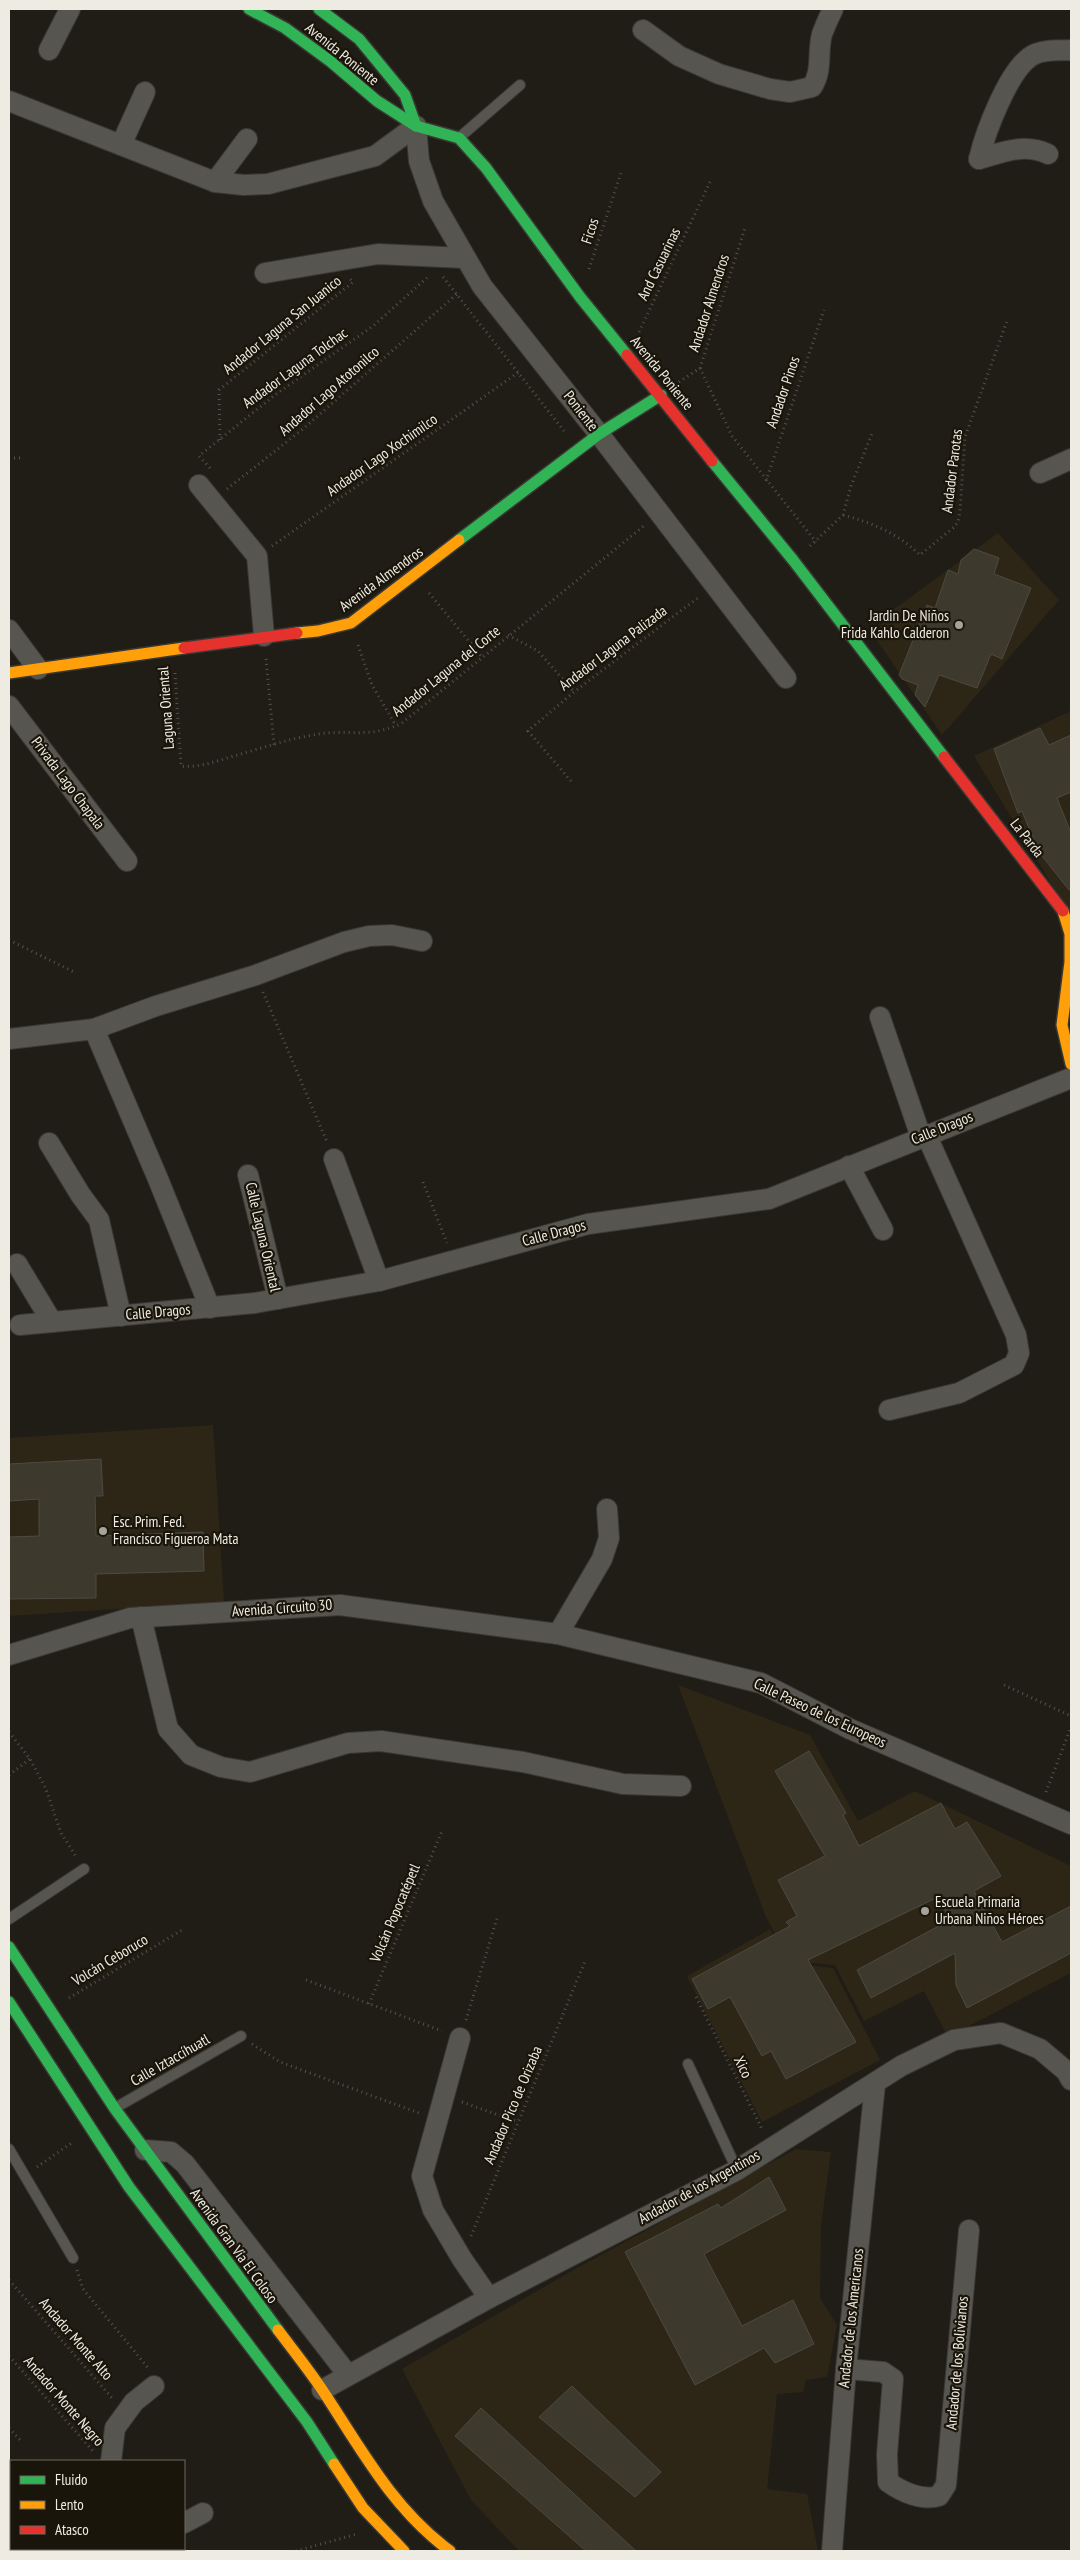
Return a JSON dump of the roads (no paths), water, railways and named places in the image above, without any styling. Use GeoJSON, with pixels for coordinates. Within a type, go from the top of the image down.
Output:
{"type":"FeatureCollection","features":[{"type":"Feature","properties":{"kind":"street"},"geometry":{"type":"LineString","coordinates":[[49,50],[70,9]]}},
{"type":"Feature","properties":{"kind":"street","name":"Avenida Poniente"},"geometry":{"type":"LineString","coordinates":[[248,9],[285,28],[330,61],[377,101],[416,126],[459,138],[486,168],[580,297],[661,395],[756,518],[793,560],[869,662]]}},
{"type":"Feature","properties":{"kind":"street","name":"Avenida Poniente"},"geometry":{"type":"LineString","coordinates":[[319,9],[359,39],[405,95],[416,126]]}},
{"type":"Feature","properties":{"kind":"street"},"geometry":{"type":"LineString","coordinates":[[644,30],[679,56],[719,74],[770,89],[790,92],[812,87],[820,69],[822,35],[832,9]]}},
{"type":"Feature","properties":{"kind":"street"},"geometry":{"type":"LineString","coordinates":[[1048,154],[1024,147],[979,159],[985,133],[1004,93],[1024,62],[1039,52],[1071,50]]}},
{"type":"Feature","properties":{"kind":"street"},"geometry":{"type":"LineString","coordinates":[[121,144],[145,92]]}},
{"type":"Feature","properties":{"kind":"street"},"geometry":{"type":"LineString","coordinates":[[9,101],[215,182],[244,186],[268,184],[375,156],[416,126]]}},
{"type":"Feature","properties":{"kind":"street","name":"Poniente"},"geometry":{"type":"LineString","coordinates":[[416,126],[418,161],[433,201],[482,286],[599,434],[786,678]]}},
{"type":"Feature","properties":{"kind":"street"},"geometry":{"type":"LineString","coordinates":[[215,182],[247,139]]}},
{"type":"Feature","properties":{"kind":"street"},"geometry":{"type":"LineString","coordinates":[[265,273],[378,254],[419,255],[452,259],[465,258]]}},
{"type":"Feature","properties":{"kind":"street","name":"Avenida Almendros"},"geometry":{"type":"LineString","coordinates":[[9,674],[264,636],[318,631],[351,623],[578,449],[661,395]]}},
{"type":"Feature","properties":{"kind":"street"},"geometry":{"type":"LineString","coordinates":[[1040,473],[1071,458]]}},
{"type":"Feature","properties":{"kind":"street"},"geometry":{"type":"LineString","coordinates":[[199,485],[257,556],[264,636]]}},
{"type":"Feature","properties":{"kind":"street"},"geometry":{"type":"LineString","coordinates":[[9,630],[38,669]]}},
{"type":"Feature","properties":{"kind":"street","name":"La Parda"},"geometry":{"type":"LineString","coordinates":[[869,662],[1061,906],[1070,934],[1070,962],[1062,1025],[1071,1064]]}},
{"type":"Feature","properties":{"kind":"street","name":"Privada Lago Chapala"},"geometry":{"type":"LineString","coordinates":[[9,706],[127,861]]}},
{"type":"Feature","properties":{"kind":"street"},"geometry":{"type":"LineString","coordinates":[[9,1039],[94,1029],[156,1006],[256,975],[344,942],[369,936],[392,935],[422,941]]}},
{"type":"Feature","properties":{"kind":"street"},"geometry":{"type":"LineString","coordinates":[[880,1017],[924,1135],[1016,1335],[1019,1353],[1014,1365],[959,1393],[889,1410]]}},
{"type":"Feature","properties":{"kind":"street"},"geometry":{"type":"LineString","coordinates":[[94,1029],[158,1179],[210,1308]]}},
{"type":"Feature","properties":{"kind":"street","name":"Calle Dragos"},"geometry":{"type":"LineString","coordinates":[[20,1326],[210,1308],[278,1299],[379,1281],[588,1224],[769,1199],[924,1135],[1071,1078]]}},
{"type":"Feature","properties":{"kind":"street"},"geometry":{"type":"LineString","coordinates":[[49,1143],[98,1220],[121,1316]]}},
{"type":"Feature","properties":{"kind":"street"},"geometry":{"type":"LineString","coordinates":[[334,1159],[379,1281]]}},
{"type":"Feature","properties":{"kind":"street"},"geometry":{"type":"LineString","coordinates":[[849,1166],[883,1230]]}},
{"type":"Feature","properties":{"kind":"street","name":"Calle Laguna Oriental"},"geometry":{"type":"LineString","coordinates":[[248,1175],[278,1299]]}},
{"type":"Feature","properties":{"kind":"street"},"geometry":{"type":"LineString","coordinates":[[17,1264],[52,1322]]}},
{"type":"Feature","properties":{"kind":"street"},"geometry":{"type":"LineString","coordinates":[[558,1634],[602,1559],[609,1538],[607,1509]]}},
{"type":"Feature","properties":{"kind":"street","name":"Avenida Circuito 30"},"geometry":{"type":"LineString","coordinates":[[9,1655],[130,1618],[340,1604],[558,1634]]}},
{"type":"Feature","properties":{"kind":"street"},"geometry":{"type":"LineString","coordinates":[[141,1617],[168,1728],[191,1755],[221,1768],[250,1772],[348,1743],[381,1741],[524,1762],[623,1784],[681,1786]]}},
{"type":"Feature","properties":{"kind":"street","name":"Calle Paseo de los Europeos"},"geometry":{"type":"LineString","coordinates":[[558,1634],[761,1683],[850,1729],[1071,1824]]}},
{"type":"Feature","properties":{"kind":"street","name":"Avenida Gran Vía El Coloso"},"geometry":{"type":"LineString","coordinates":[[9,1947],[115,2109],[322,2390],[386,2489],[435,2540],[450,2551]]}},
{"type":"Feature","properties":{"kind":"street"},"geometry":{"type":"LineString","coordinates":[[9,2002],[129,2187],[307,2422],[362,2508],[404,2551]]}},
{"type":"Feature","properties":{"kind":"street","name":"Andador de los Argentinos"},"geometry":{"type":"LineString","coordinates":[[322,2390],[489,2298],[737,2170],[901,2066],[954,2040],[1001,2033],[1040,2049],[1066,2071],[1071,2080]]}},
{"type":"Feature","properties":{"kind":"street"},"geometry":{"type":"LineString","coordinates":[[460,2038],[422,2176],[433,2210],[462,2260],[489,2298]]}},
{"type":"Feature","properties":{"kind":"street","name":"Andador de los Americanos"},"geometry":{"type":"LineString","coordinates":[[832,2551],[846,2369],[875,2084]]}},
{"type":"Feature","properties":{"kind":"street"},"geometry":{"type":"LineString","coordinates":[[145,2150],[171,2152],[185,2164],[348,2375]]}},
{"type":"Feature","properties":{"kind":"street","name":"Andador de los Bolivianos"},"geometry":{"type":"LineString","coordinates":[[846,2369],[884,2372],[893,2378],[887,2454],[888,2482],[901,2492],[932,2498],[939,2496],[946,2485],[968,2230]]}},
{"type":"Feature","properties":{"kind":"street"},"geometry":{"type":"LineString","coordinates":[[103,2458],[115,2428],[134,2402],[154,2386]]}},
{"type":"Feature","properties":{"kind":"street"},"geometry":{"type":"LineString","coordinates":[[185,2522],[203,2513]]}},
{"type":"Feature","properties":{"kind":"lane"},"geometry":{"type":"LineString","coordinates":[[459,138],[520,85]]}},
{"type":"Feature","properties":{"kind":"lane"},"geometry":{"type":"LineString","coordinates":[[9,1919],[84,1869]]}},
{"type":"Feature","properties":{"kind":"lane","name":"Calle Iztaccíhuatl"},"geometry":{"type":"LineString","coordinates":[[115,2109],[241,2036]]}},
{"type":"Feature","properties":{"kind":"lane"},"geometry":{"type":"LineString","coordinates":[[688,2064],[737,2170]]}},
{"type":"Feature","properties":{"kind":"lane"},"geometry":{"type":"LineString","coordinates":[[9,2149],[73,2258]]}},
{"type":"Feature","properties":{"kind":"place","name":"Jardin De Niños Frida Kahlo Calderon"},"geometry":{"type":"Point","coordinates":[959,625]}},
{"type":"Feature","properties":{"kind":"place","name":"Esc. Prim. Fed. Francisco Figueroa Mata"},"geometry":{"type":"Point","coordinates":[103,1531]}},
{"type":"Feature","properties":{"kind":"place","name":"Escuela Primaria Urbana Niños Héroes"},"geometry":{"type":"Point","coordinates":[925,1911]}}]}
